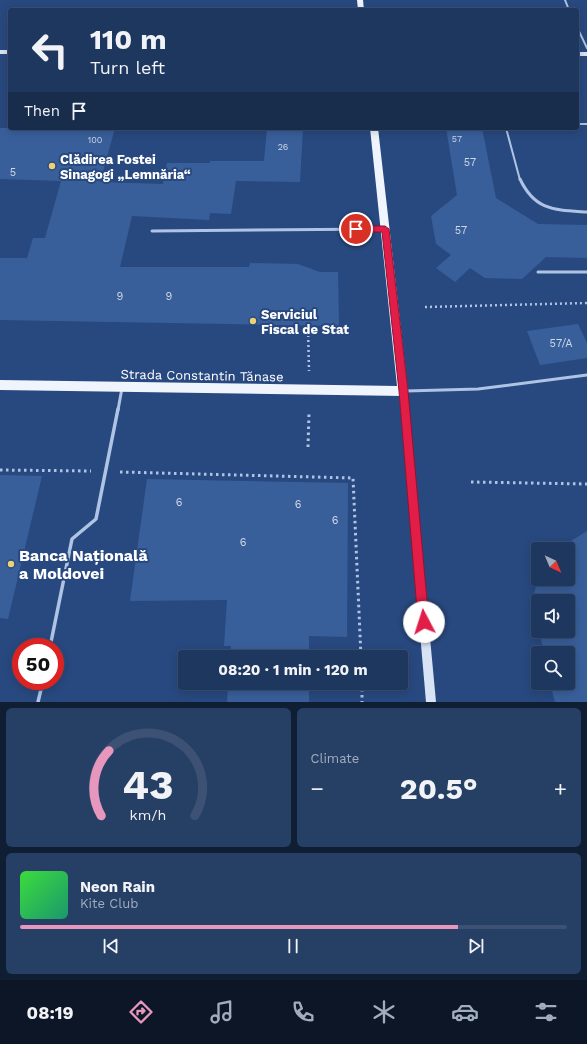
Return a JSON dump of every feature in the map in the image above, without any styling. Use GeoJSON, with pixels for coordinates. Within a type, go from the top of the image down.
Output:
{"type":"FeatureCollection","features":[{"type":"Feature","properties":{"kind":"main road"},"geometry":{"type":"LineString","coordinates":[[374,130],[403,391],[431,702]]}},
{"type":"Feature","properties":{"kind":"main road","name":"Strada Constantin Tănase"},"geometry":{"type":"LineString","coordinates":[[0,385],[403,391]]}},
{"type":"Feature","properties":{"kind":"lane"},"geometry":{"type":"LineString","coordinates":[[579,31],[587,48]]}},
{"type":"Feature","properties":{"kind":"lane"},"geometry":{"type":"LineString","coordinates":[[507,130],[521,185],[532,199],[547,207],[559,211],[587,212]]}},
{"type":"Feature","properties":{"kind":"lane"},"geometry":{"type":"LineString","coordinates":[[152,231],[385,229]]}},
{"type":"Feature","properties":{"kind":"lane"},"geometry":{"type":"LineString","coordinates":[[538,272],[587,272]]}},
{"type":"Feature","properties":{"kind":"lane"},"geometry":{"type":"LineString","coordinates":[[403,391],[478,389],[587,375]]}},
{"type":"Feature","properties":{"kind":"lane"},"geometry":{"type":"LineString","coordinates":[[52,638],[72,539],[96,519],[122,388]]}},
{"type":"Feature","properties":{"kind":"lane"},"geometry":{"type":"LineString","coordinates":[[38,702],[41,690]]}},
{"type":"Feature","properties":{"kind":"path"},"geometry":{"type":"LineString","coordinates":[[425,307],[587,303]]}},
{"type":"Feature","properties":{"kind":"path"},"geometry":{"type":"LineString","coordinates":[[308,325],[309,371]]}},
{"type":"Feature","properties":{"kind":"path"},"geometry":{"type":"LineString","coordinates":[[308,447],[309,413]]}},
{"type":"Feature","properties":{"kind":"path"},"geometry":{"type":"LineString","coordinates":[[0,470],[354,478],[361,650]]}},
{"type":"Feature","properties":{"kind":"path"},"geometry":{"type":"LineString","coordinates":[[471,482],[587,484]]}},
{"type":"Feature","properties":{"kind":"path"},"geometry":{"type":"LineString","coordinates":[[362,690],[362,702]]}},
{"type":"Feature","properties":{"kind":"building"},"geometry":{"type":"Polygon","coordinates":[[[0,128],[8,128],[8,130],[114,130],[100,182],[163,184],[167,163],[264,161],[267,130],[303,130],[300,182],[236,181],[231,214],[210,213],[209,220],[132,216],[120,267],[249,267],[250,263],[298,264],[320,272],[338,272],[339,326],[0,320],[0,258],[27,258],[33,238],[45,238],[61,181],[0,179],[0,128]]]}},
{"type":"Feature","properties":{"kind":"building"},"geometry":{"type":"Polygon","coordinates":[[[446,130],[482,130],[496,198],[538,224],[587,225],[587,258],[546,257],[522,279],[485,278],[470,268],[455,282],[436,268],[451,255],[436,244],[431,216],[457,195],[446,130]]]}},
{"type":"Feature","properties":{"kind":"building"},"geometry":{"type":"Polygon","coordinates":[[[578,324],[587,343],[587,358],[540,365],[527,331],[578,324]]]}},
{"type":"Feature","properties":{"kind":"building","name":"Banca Națională a Moldovei"},"geometry":{"type":"Polygon","coordinates":[[[0,475],[42,476],[8,619],[0,618],[0,475]]]}},
{"type":"Feature","properties":{"kind":"building"},"geometry":{"type":"Polygon","coordinates":[[[147,479],[348,483],[347,637],[309,636],[309,650],[231,650],[231,646],[224,646],[227,600],[130,601],[147,479]]]}},
{"type":"Feature","properties":{"kind":"building"},"geometry":{"type":"Polygon","coordinates":[[[587,531],[587,702],[555,702],[552,690],[575,690],[575,646],[542,646],[541,638],[575,638],[575,594],[534,594],[536,586],[575,586],[575,542],[569,542],[587,531]]]}},
{"type":"Feature","properties":{"kind":"building"},"geometry":{"type":"Polygon","coordinates":[[[228,690],[309,690],[309,702],[227,702],[228,690]]]}},
{"type":"Feature","properties":{"kind":"place","name":"Clădirea Fostei Sinagogi „Lemnăria“"},"geometry":{"type":"Point","coordinates":[52,166]}},
{"type":"Feature","properties":{"kind":"place","name":"Serviciul Fiscal de Stat"},"geometry":{"type":"Point","coordinates":[253,321]}},
{"type":"Feature","properties":{"kind":"place","name":"Banca Națională a Moldovei"},"geometry":{"type":"Point","coordinates":[11,564]}},
{"type":"Feature","properties":{"kind":"route"},"geometry":{"type":"LineString","coordinates":[[356,229],[385,229],[403,391],[424,622]]}}]}
